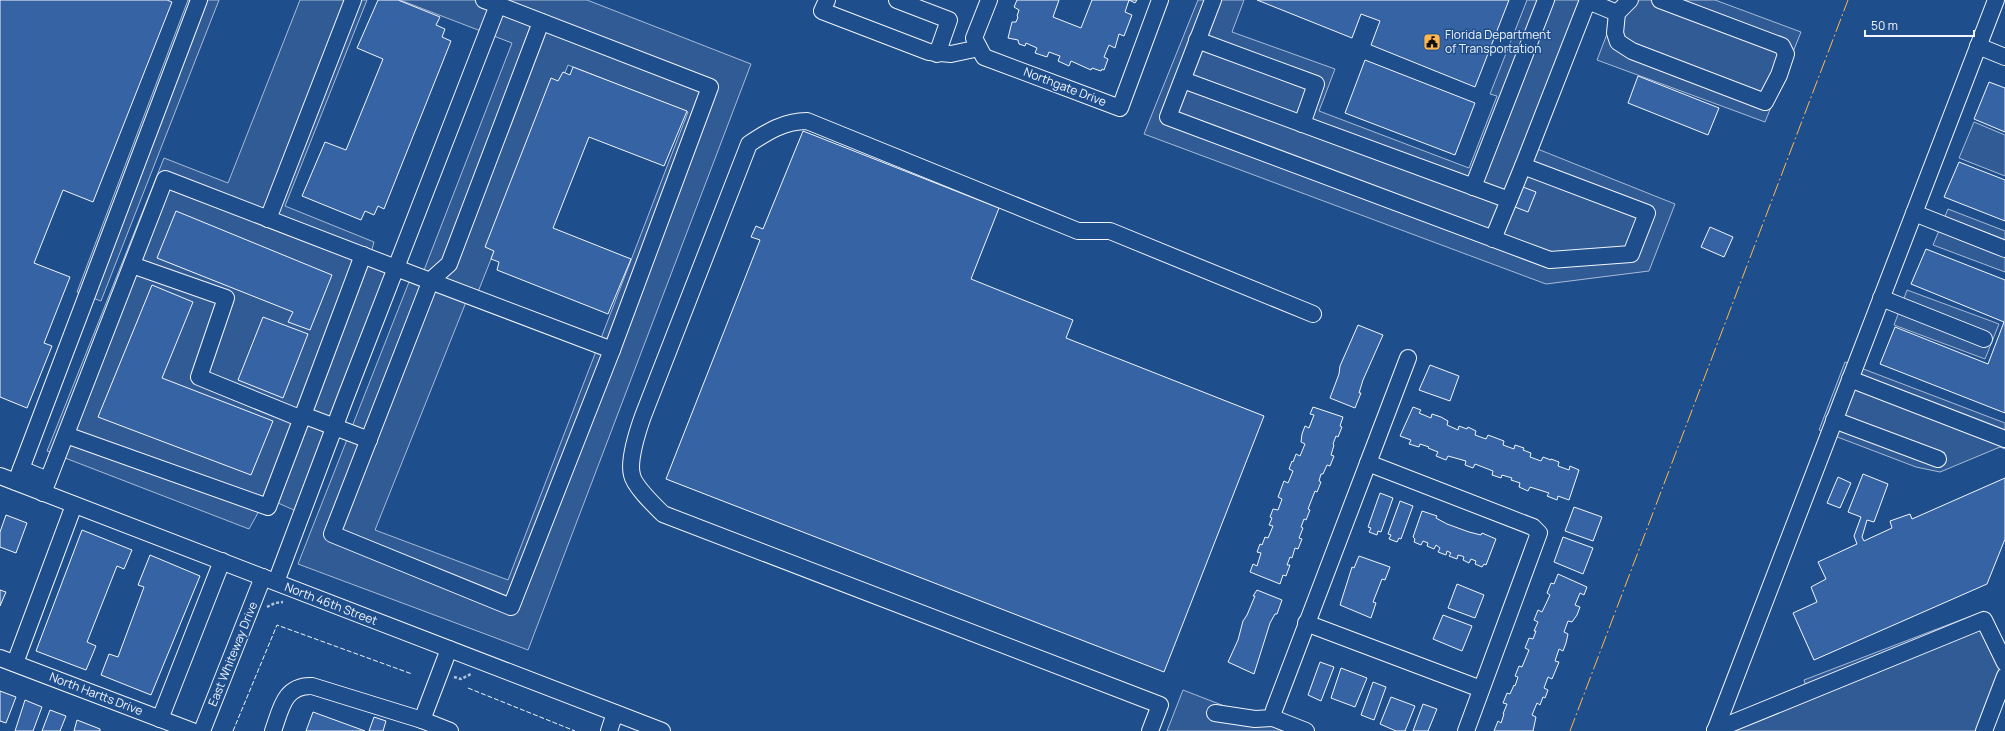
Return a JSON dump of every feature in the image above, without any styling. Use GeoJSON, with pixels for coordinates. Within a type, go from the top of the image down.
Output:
{"type":"FeatureCollection","features":[{"type":"Feature","properties":{"kind":"street"},"geometry":{"type":"LineString","coordinates":[[18,476],[199,0]]}},
{"type":"Feature","properties":{"kind":"street"},"geometry":{"type":"LineString","coordinates":[[268,218],[353,0]]}},
{"type":"Feature","properties":{"kind":"street"},"geometry":{"type":"LineString","coordinates":[[827,0],[822,11],[937,54],[951,54],[979,48],[974,38],[989,0]]}},
{"type":"Feature","properties":{"kind":"street"},"geometry":{"type":"LineString","coordinates":[[897,0],[950,20],[937,54]]}},
{"type":"Feature","properties":{"kind":"street","name":"Northgate Drive"},"geometry":{"type":"LineString","coordinates":[[979,48],[984,57],[1120,108],[1160,0]]}},
{"type":"Feature","properties":{"kind":"street"},"geometry":{"type":"LineString","coordinates":[[1213,0],[1168,117],[1550,260],[1630,254],[1647,214],[1523,166]]}},
{"type":"Feature","properties":{"kind":"street"},"geometry":{"type":"LineString","coordinates":[[1473,187],[1546,0]]}},
{"type":"Feature","properties":{"kind":"street"},"geometry":{"type":"LineString","coordinates":[[1630,0],[1617,14],[1615,33],[1618,42],[1632,51],[1765,102],[1779,75],[1786,54],[1782,46],[1660,0]]}},
{"type":"Feature","properties":{"kind":"street"},"geometry":{"type":"LineString","coordinates":[[1715,731],[1996,0]]}},
{"type":"Feature","properties":{"kind":"street"},"geometry":{"type":"LineString","coordinates":[[1493,239],[1588,1],[1617,14]]}},
{"type":"Feature","properties":{"kind":"street"},"geometry":{"type":"LineString","coordinates":[[491,3],[541,22],[710,87],[612,350],[512,607],[332,534],[431,280],[449,264],[541,22]]}},
{"type":"Feature","properties":{"kind":"street","name":"East Whiteway Drive"},"geometry":{"type":"LineString","coordinates":[[202,731],[270,580],[334,426],[396,268],[491,3]]}},
{"type":"Feature","properties":{"kind":"street"},"geometry":{"type":"LineString","coordinates":[[1198,40],[1316,84],[1302,124]]}},
{"type":"Feature","properties":{"kind":"street"},"geometry":{"type":"LineString","coordinates":[[1978,46],[2005,57]]}},
{"type":"Feature","properties":{"kind":"street"},"geometry":{"type":"LineString","coordinates":[[1183,80],[1509,200]]}},
{"type":"Feature","properties":{"kind":"street"},"geometry":{"type":"LineString","coordinates":[[1150,731],[1160,705],[663,514],[646,496],[632,475],[634,444],[642,416],[749,144],[792,121],[807,121],[1078,231],[1110,231],[1313,314]]}},
{"type":"Feature","properties":{"kind":"street"},"geometry":{"type":"LineString","coordinates":[[46,486],[165,179],[612,350]]}},
{"type":"Feature","properties":{"kind":"street"},"geometry":{"type":"LineString","coordinates":[[1914,213],[2005,249]]}},
{"type":"Feature","properties":{"kind":"street"},"geometry":{"type":"LineString","coordinates":[[66,435],[268,507],[363,255]]}},
{"type":"Feature","properties":{"kind":"street"},"geometry":{"type":"LineString","coordinates":[[132,265],[226,298],[199,377],[302,417],[334,426],[369,440]]}},
{"type":"Feature","properties":{"kind":"street"},"geometry":{"type":"LineString","coordinates":[[1881,298],[1984,339]]}},
{"type":"Feature","properties":{"kind":"street"},"geometry":{"type":"LineString","coordinates":[[1273,718],[1275,703],[1408,358]]}},
{"type":"Feature","properties":{"kind":"street"},"geometry":{"type":"LineString","coordinates":[[1850,379],[2005,440]]}},
{"type":"Feature","properties":{"kind":"street"},"geometry":{"type":"LineString","coordinates":[[1834,420],[1938,459]]}},
{"type":"Feature","properties":{"kind":"street"},"geometry":{"type":"LineString","coordinates":[[1368,463],[1533,527],[1539,532],[1466,731]]}},
{"type":"Feature","properties":{"kind":"street","name":"North 46th Street"},"geometry":{"type":"LineString","coordinates":[[0,476],[18,476],[46,486],[74,504],[662,731]]}},
{"type":"Feature","properties":{"kind":"street"},"geometry":{"type":"LineString","coordinates":[[7,660],[74,504]]}},
{"type":"Feature","properties":{"kind":"street"},"geometry":{"type":"LineString","coordinates":[[160,719],[222,561]]}},
{"type":"Feature","properties":{"kind":"street"},"geometry":{"type":"LineString","coordinates":[[1715,731],[1984,620],[2005,663]]}},
{"type":"Feature","properties":{"kind":"street"},"geometry":{"type":"LineString","coordinates":[[1306,623],[1481,689]]}},
{"type":"Feature","properties":{"kind":"street"},"geometry":{"type":"LineString","coordinates":[[422,720],[449,649]]}},
{"type":"Feature","properties":{"kind":"street","name":"North Hartts Drive"},"geometry":{"type":"LineString","coordinates":[[7,660],[192,731]]}},
{"type":"Feature","properties":{"kind":"street"},"geometry":{"type":"LineString","coordinates":[[1984,731],[2005,676]]}},
{"type":"Feature","properties":{"kind":"street"},"geometry":{"type":"LineString","coordinates":[[273,731],[287,695],[300,685],[312,686],[422,720],[450,731]]}},
{"type":"Feature","properties":{"kind":"street"},"geometry":{"type":"LineString","coordinates":[[609,731],[615,713]]}},
{"type":"Feature","properties":{"kind":"street"},"geometry":{"type":"LineString","coordinates":[[1215,713],[1255,719],[1273,718],[1306,731]]}},
{"type":"Feature","properties":{"kind":"path"},"geometry":{"type":"LineString","coordinates":[[266,608],[275,603],[288,601]]}},
{"type":"Feature","properties":{"kind":"shaded area"},"geometry":{"type":"Polygon","coordinates":[[[188,0],[219,0],[101,301],[77,292],[188,0]]]}},
{"type":"Feature","properties":{"kind":"shaded area"},"geometry":{"type":"Polygon","coordinates":[[[300,0],[367,0],[285,206],[374,242],[371,253],[393,261],[294,510],[278,503],[259,511],[249,529],[47,451],[164,158],[228,183],[300,0]]]}},
{"type":"Feature","properties":{"kind":"shaded area"},"geometry":{"type":"Polygon","coordinates":[[[400,0],[587,0],[751,64],[528,650],[298,564],[409,282],[466,302],[375,530],[508,580],[688,112],[568,65],[476,297],[421,278],[512,43],[400,0]]]}},
{"type":"Feature","properties":{"kind":"shaded area"},"geometry":{"type":"Polygon","coordinates":[[[1198,0],[1244,0],[1232,32],[1335,69],[1319,111],[1469,168],[1497,96],[1490,94],[1527,0],[1581,0],[1525,144],[1675,204],[1649,271],[1546,284],[1144,134],[1198,0]]]}},
{"type":"Feature","properties":{"kind":"shaded area"},"geometry":{"type":"Polygon","coordinates":[[[1620,0],[1715,0],[1801,32],[1765,122],[1597,60],[1620,0]]]}},
{"type":"Feature","properties":{"kind":"shaded area"},"geometry":{"type":"Polygon","coordinates":[[[1974,122],[2005,135],[2005,176],[1959,158],[1974,122]]]}},
{"type":"Feature","properties":{"kind":"shaded area"},"geometry":{"type":"Polygon","coordinates":[[[1948,209],[2005,231],[2005,272],[1933,245],[1948,209]]]}},
{"type":"Feature","properties":{"kind":"shaded area"},"geometry":{"type":"Polygon","coordinates":[[[1907,290],[1999,324],[1985,359],[1894,325],[1907,290]]]}},
{"type":"Feature","properties":{"kind":"shaded area"},"geometry":{"type":"Polygon","coordinates":[[[1845,362],[2005,423],[2005,449],[2000,447],[1940,472],[1916,467],[1819,430],[1845,362]]]}},
{"type":"Feature","properties":{"kind":"shaded area"},"geometry":{"type":"Polygon","coordinates":[[[1984,611],[2005,653],[1989,731],[1732,731],[1809,695],[1804,680],[1984,611]]]}},
{"type":"Feature","properties":{"kind":"shaded area"},"geometry":{"type":"Polygon","coordinates":[[[1183,690],[1289,731],[1167,731],[1183,690]]]}},
{"type":"Feature","properties":{"kind":"building"},"geometry":{"type":"Polygon","coordinates":[[[0,0],[167,0],[172,2],[93,202],[63,190],[34,263],[70,277],[44,343],[52,346],[27,408],[0,397],[0,0]]]}},
{"type":"Feature","properties":{"kind":"building"},"geometry":{"type":"Polygon","coordinates":[[[378,0],[398,0],[440,17],[436,25],[445,29],[442,37],[451,41],[384,209],[378,206],[374,215],[365,211],[361,220],[302,196],[325,142],[346,150],[383,59],[357,48],[378,0]]]}},
{"type":"Feature","properties":{"kind":"building"},"geometry":{"type":"Polygon","coordinates":[[[1017,0],[1059,0],[1053,17],[1081,28],[1092,0],[1129,0],[1125,12],[1132,15],[1124,36],[1119,34],[1115,48],[1109,45],[1104,57],[1108,59],[1104,70],[1102,69],[1101,71],[1092,68],[1091,70],[1071,61],[1069,66],[1058,61],[1060,56],[1049,52],[1047,57],[1035,53],[1037,48],[1026,43],[1025,46],[1019,44],[1018,40],[1008,38],[1012,22],[1016,22],[1018,17],[1019,10],[1014,7],[1017,0]]]}},
{"type":"Feature","properties":{"kind":"building"},"geometry":{"type":"Polygon","coordinates":[[[1129,0],[1137,0],[1135,3],[1129,0]]]}},
{"type":"Feature","properties":{"kind":"building","name":"Florida Department of Transportation"},"geometry":{"type":"Polygon","coordinates":[[[1257,0],[1509,0],[1475,87],[1371,45],[1380,21],[1361,14],[1352,38],[1257,0]]]}},
{"type":"Feature","properties":{"kind":"building"},"geometry":{"type":"Polygon","coordinates":[[[1365,60],[1475,103],[1455,155],[1345,113],[1365,60]]]}},
{"type":"Feature","properties":{"kind":"building"},"geometry":{"type":"Polygon","coordinates":[[[573,67],[687,111],[664,166],[589,137],[553,228],[631,259],[608,314],[497,270],[499,262],[491,259],[494,251],[485,247],[551,78],[558,81],[563,72],[570,75],[573,67]]]}},
{"type":"Feature","properties":{"kind":"building"},"geometry":{"type":"Polygon","coordinates":[[[1638,76],[1719,108],[1708,135],[1628,103],[1638,76]]]}},
{"type":"Feature","properties":{"kind":"building"},"geometry":{"type":"Polygon","coordinates":[[[1989,82],[2005,88],[2005,132],[1974,119],[1989,82]]]}},
{"type":"Feature","properties":{"kind":"building"},"geometry":{"type":"Polygon","coordinates":[[[803,131],[999,208],[971,279],[1073,320],[1066,338],[1264,416],[1164,672],[666,479],[760,240],[751,237],[756,226],[763,229],[803,131]]]}},
{"type":"Feature","properties":{"kind":"building"},"geometry":{"type":"Polygon","coordinates":[[[1959,162],[2005,180],[2005,221],[1944,197],[1959,162]]]}},
{"type":"Feature","properties":{"kind":"building"},"geometry":{"type":"Polygon","coordinates":[[[1523,187],[1536,192],[1528,212],[1515,207],[1523,187]]]}},
{"type":"Feature","properties":{"kind":"building"},"geometry":{"type":"Polygon","coordinates":[[[176,211],[332,275],[310,330],[288,322],[293,312],[157,258],[176,211]]]}},
{"type":"Feature","properties":{"kind":"building"},"geometry":{"type":"Polygon","coordinates":[[[1710,227],[1733,237],[1724,257],[1701,247],[1710,227]]]}},
{"type":"Feature","properties":{"kind":"building"},"geometry":{"type":"Polygon","coordinates":[[[1926,249],[2005,280],[2005,413],[1880,364],[1895,327],[1988,364],[2004,322],[1911,284],[1926,249]]]}},
{"type":"Feature","properties":{"kind":"building"},"geometry":{"type":"Polygon","coordinates":[[[152,285],[193,302],[162,378],[273,421],[251,475],[98,417],[152,285]]]}},
{"type":"Feature","properties":{"kind":"building"},"geometry":{"type":"Polygon","coordinates":[[[263,317],[308,334],[283,398],[238,380],[263,317]]]}},
{"type":"Feature","properties":{"kind":"building"},"geometry":{"type":"Polygon","coordinates":[[[1358,325],[1383,335],[1363,380],[1359,393],[1361,393],[1355,408],[1330,398],[1339,374],[1340,366],[1358,325]]]}},
{"type":"Feature","properties":{"kind":"building"},"geometry":{"type":"Polygon","coordinates":[[[1430,365],[1459,376],[1450,401],[1419,390],[1430,365]]]}},
{"type":"Feature","properties":{"kind":"building"},"geometry":{"type":"Polygon","coordinates":[[[1313,407],[1343,417],[1340,426],[1342,427],[1333,444],[1331,455],[1334,456],[1330,466],[1327,465],[1323,474],[1321,474],[1319,481],[1321,482],[1317,492],[1315,491],[1308,509],[1310,510],[1301,527],[1303,528],[1299,538],[1302,539],[1298,549],[1295,548],[1292,558],[1290,557],[1287,565],[1290,565],[1286,576],[1283,575],[1280,584],[1250,572],[1253,564],[1257,566],[1261,553],[1257,552],[1260,544],[1262,545],[1265,537],[1268,538],[1273,526],[1269,525],[1272,518],[1270,517],[1273,509],[1278,510],[1282,499],[1278,497],[1284,481],[1288,483],[1293,471],[1289,469],[1292,461],[1293,462],[1296,454],[1300,456],[1305,444],[1301,442],[1302,434],[1305,426],[1309,428],[1314,415],[1310,414],[1313,407]]]}},
{"type":"Feature","properties":{"kind":"building"},"geometry":{"type":"Polygon","coordinates":[[[1413,407],[1421,410],[1419,413],[1431,418],[1432,414],[1441,417],[1448,421],[1447,425],[1458,430],[1459,426],[1467,429],[1468,427],[1476,431],[1475,435],[1486,439],[1488,435],[1504,441],[1503,445],[1514,449],[1515,445],[1524,448],[1523,450],[1531,453],[1530,457],[1541,461],[1543,457],[1551,459],[1559,462],[1558,466],[1569,470],[1570,466],[1579,470],[1569,500],[1558,496],[1557,500],[1547,496],[1549,493],[1530,487],[1528,491],[1519,487],[1520,483],[1511,480],[1512,478],[1502,475],[1501,478],[1492,475],[1493,471],[1475,464],[1473,468],[1465,465],[1466,461],[1448,456],[1446,460],[1436,456],[1438,452],[1428,448],[1429,447],[1420,444],[1419,447],[1409,444],[1411,440],[1400,436],[1413,407]]]}},
{"type":"Feature","properties":{"kind":"building"},"geometry":{"type":"Polygon","coordinates":[[[1863,474],[1888,484],[1874,522],[1867,520],[1862,537],[1864,541],[1892,528],[1890,521],[1910,514],[1912,519],[2005,478],[2005,539],[1987,584],[1814,660],[1793,613],[1817,602],[1811,587],[1826,579],[1818,562],[1857,544],[1854,536],[1861,517],[1848,512],[1863,474]]]}},
{"type":"Feature","properties":{"kind":"building"},"geometry":{"type":"Polygon","coordinates":[[[1838,477],[1851,483],[1840,508],[1827,503],[1838,477]]]}},
{"type":"Feature","properties":{"kind":"building"},"geometry":{"type":"Polygon","coordinates":[[[1380,493],[1393,498],[1381,532],[1378,531],[1377,535],[1369,532],[1371,528],[1368,527],[1380,493]]]}},
{"type":"Feature","properties":{"kind":"building"},"geometry":{"type":"Polygon","coordinates":[[[1400,501],[1413,506],[1401,539],[1399,538],[1397,542],[1389,539],[1391,535],[1388,534],[1400,501]]]}},
{"type":"Feature","properties":{"kind":"building"},"geometry":{"type":"Polygon","coordinates":[[[1574,507],[1602,517],[1593,541],[1565,531],[1574,507]]]}},
{"type":"Feature","properties":{"kind":"building"},"geometry":{"type":"Polygon","coordinates":[[[1422,511],[1437,516],[1436,518],[1447,524],[1469,532],[1481,535],[1482,533],[1496,539],[1486,565],[1484,564],[1482,567],[1475,564],[1476,561],[1471,559],[1469,563],[1463,560],[1464,557],[1458,555],[1457,559],[1449,556],[1451,553],[1447,551],[1446,555],[1438,552],[1440,548],[1436,545],[1434,549],[1427,546],[1428,543],[1423,541],[1421,545],[1414,542],[1415,539],[1413,537],[1422,511]]]}},
{"type":"Feature","properties":{"kind":"building"},"geometry":{"type":"Polygon","coordinates":[[[6,515],[27,523],[16,553],[0,547],[0,532],[6,515]]]}},
{"type":"Feature","properties":{"kind":"building"},"geometry":{"type":"Polygon","coordinates":[[[82,530],[132,550],[124,569],[117,566],[87,642],[96,646],[86,670],[36,651],[82,530]]]}},
{"type":"Feature","properties":{"kind":"building"},"geometry":{"type":"Polygon","coordinates":[[[1563,537],[1593,548],[1583,574],[1554,562],[1563,537]]]}},
{"type":"Feature","properties":{"kind":"building"},"geometry":{"type":"Polygon","coordinates":[[[150,555],[200,576],[151,695],[101,675],[109,654],[118,657],[144,587],[138,585],[150,555]]]}},
{"type":"Feature","properties":{"kind":"building"},"geometry":{"type":"Polygon","coordinates":[[[1359,556],[1390,567],[1385,580],[1382,579],[1373,602],[1376,603],[1371,618],[1340,605],[1352,567],[1354,568],[1359,556]]]}},
{"type":"Feature","properties":{"kind":"building"},"geometry":{"type":"Polygon","coordinates":[[[1558,574],[1587,587],[1584,595],[1580,593],[1575,605],[1580,607],[1577,615],[1572,622],[1568,621],[1564,632],[1568,634],[1566,643],[1563,651],[1559,649],[1555,661],[1559,662],[1552,679],[1548,677],[1544,688],[1548,690],[1545,698],[1543,697],[1540,705],[1537,703],[1532,715],[1536,717],[1533,731],[1494,731],[1498,721],[1501,723],[1507,704],[1503,703],[1507,693],[1510,694],[1514,685],[1515,686],[1518,677],[1515,676],[1519,666],[1522,667],[1529,650],[1525,648],[1529,638],[1533,639],[1536,631],[1534,631],[1538,622],[1534,620],[1538,610],[1542,612],[1550,595],[1547,593],[1551,583],[1554,584],[1558,574]]]}},
{"type":"Feature","properties":{"kind":"building"},"geometry":{"type":"Polygon","coordinates":[[[1457,584],[1484,595],[1475,618],[1448,608],[1457,584]]]}},
{"type":"Feature","properties":{"kind":"building"},"geometry":{"type":"Polygon","coordinates":[[[0,590],[6,592],[0,606],[0,590]]]}},
{"type":"Feature","properties":{"kind":"building"},"geometry":{"type":"Polygon","coordinates":[[[1257,590],[1282,600],[1277,614],[1275,614],[1270,623],[1254,674],[1228,662],[1238,640],[1243,621],[1255,596],[1253,596],[1257,590]]]}},
{"type":"Feature","properties":{"kind":"building"},"geometry":{"type":"Polygon","coordinates":[[[1443,615],[1472,626],[1462,651],[1433,639],[1443,615]]]}},
{"type":"Feature","properties":{"kind":"building"},"geometry":{"type":"Polygon","coordinates":[[[1320,662],[1334,667],[1321,701],[1308,695],[1320,662]]]}},
{"type":"Feature","properties":{"kind":"building"},"geometry":{"type":"Polygon","coordinates":[[[1341,668],[1367,678],[1355,707],[1331,698],[1341,668]]]}},
{"type":"Feature","properties":{"kind":"building"},"geometry":{"type":"Polygon","coordinates":[[[1373,682],[1386,687],[1374,720],[1361,715],[1373,682]]]}},
{"type":"Feature","properties":{"kind":"building"},"geometry":{"type":"Polygon","coordinates":[[[0,691],[16,697],[6,723],[0,721],[0,691]]]}},
{"type":"Feature","properties":{"kind":"building"},"geometry":{"type":"Polygon","coordinates":[[[1391,697],[1415,706],[1405,731],[1396,731],[1380,724],[1391,697]]]}},
{"type":"Feature","properties":{"kind":"building"},"geometry":{"type":"Polygon","coordinates":[[[25,700],[42,707],[33,731],[15,731],[25,700]]]}},
{"type":"Feature","properties":{"kind":"building"},"geometry":{"type":"Polygon","coordinates":[[[1423,704],[1437,709],[1428,731],[1413,731],[1423,704]]]}},
{"type":"Feature","properties":{"kind":"building"},"geometry":{"type":"Polygon","coordinates":[[[50,710],[66,716],[60,731],[42,731],[50,710]]]}},
{"type":"Feature","properties":{"kind":"building"},"geometry":{"type":"Polygon","coordinates":[[[313,712],[365,731],[306,731],[313,712]]]}},
{"type":"Feature","properties":{"kind":"building"},"geometry":{"type":"Polygon","coordinates":[[[374,717],[386,721],[383,731],[369,731],[374,717]]]}},
{"type":"Feature","properties":{"kind":"building"},"geometry":{"type":"Polygon","coordinates":[[[77,720],[100,729],[100,731],[74,731],[77,720]]]}},
{"type":"Feature","properties":{"kind":"fence"},"geometry":{"type":"LineString","coordinates":[[233,731],[277,625],[412,674]]}},
{"type":"Feature","properties":{"kind":"fence"},"geometry":{"type":"LineString","coordinates":[[468,688],[575,731]]}},
{"type":"Feature","properties":{"kind":"power"},"geometry":{"type":"LineString","coordinates":[[1570,731],[1848,0]]}},
{"type":"Feature","properties":{"kind":"place","name":"Florida Department of Transportation"},"geometry":{"type":"Point","coordinates":[1432,42]}}]}
